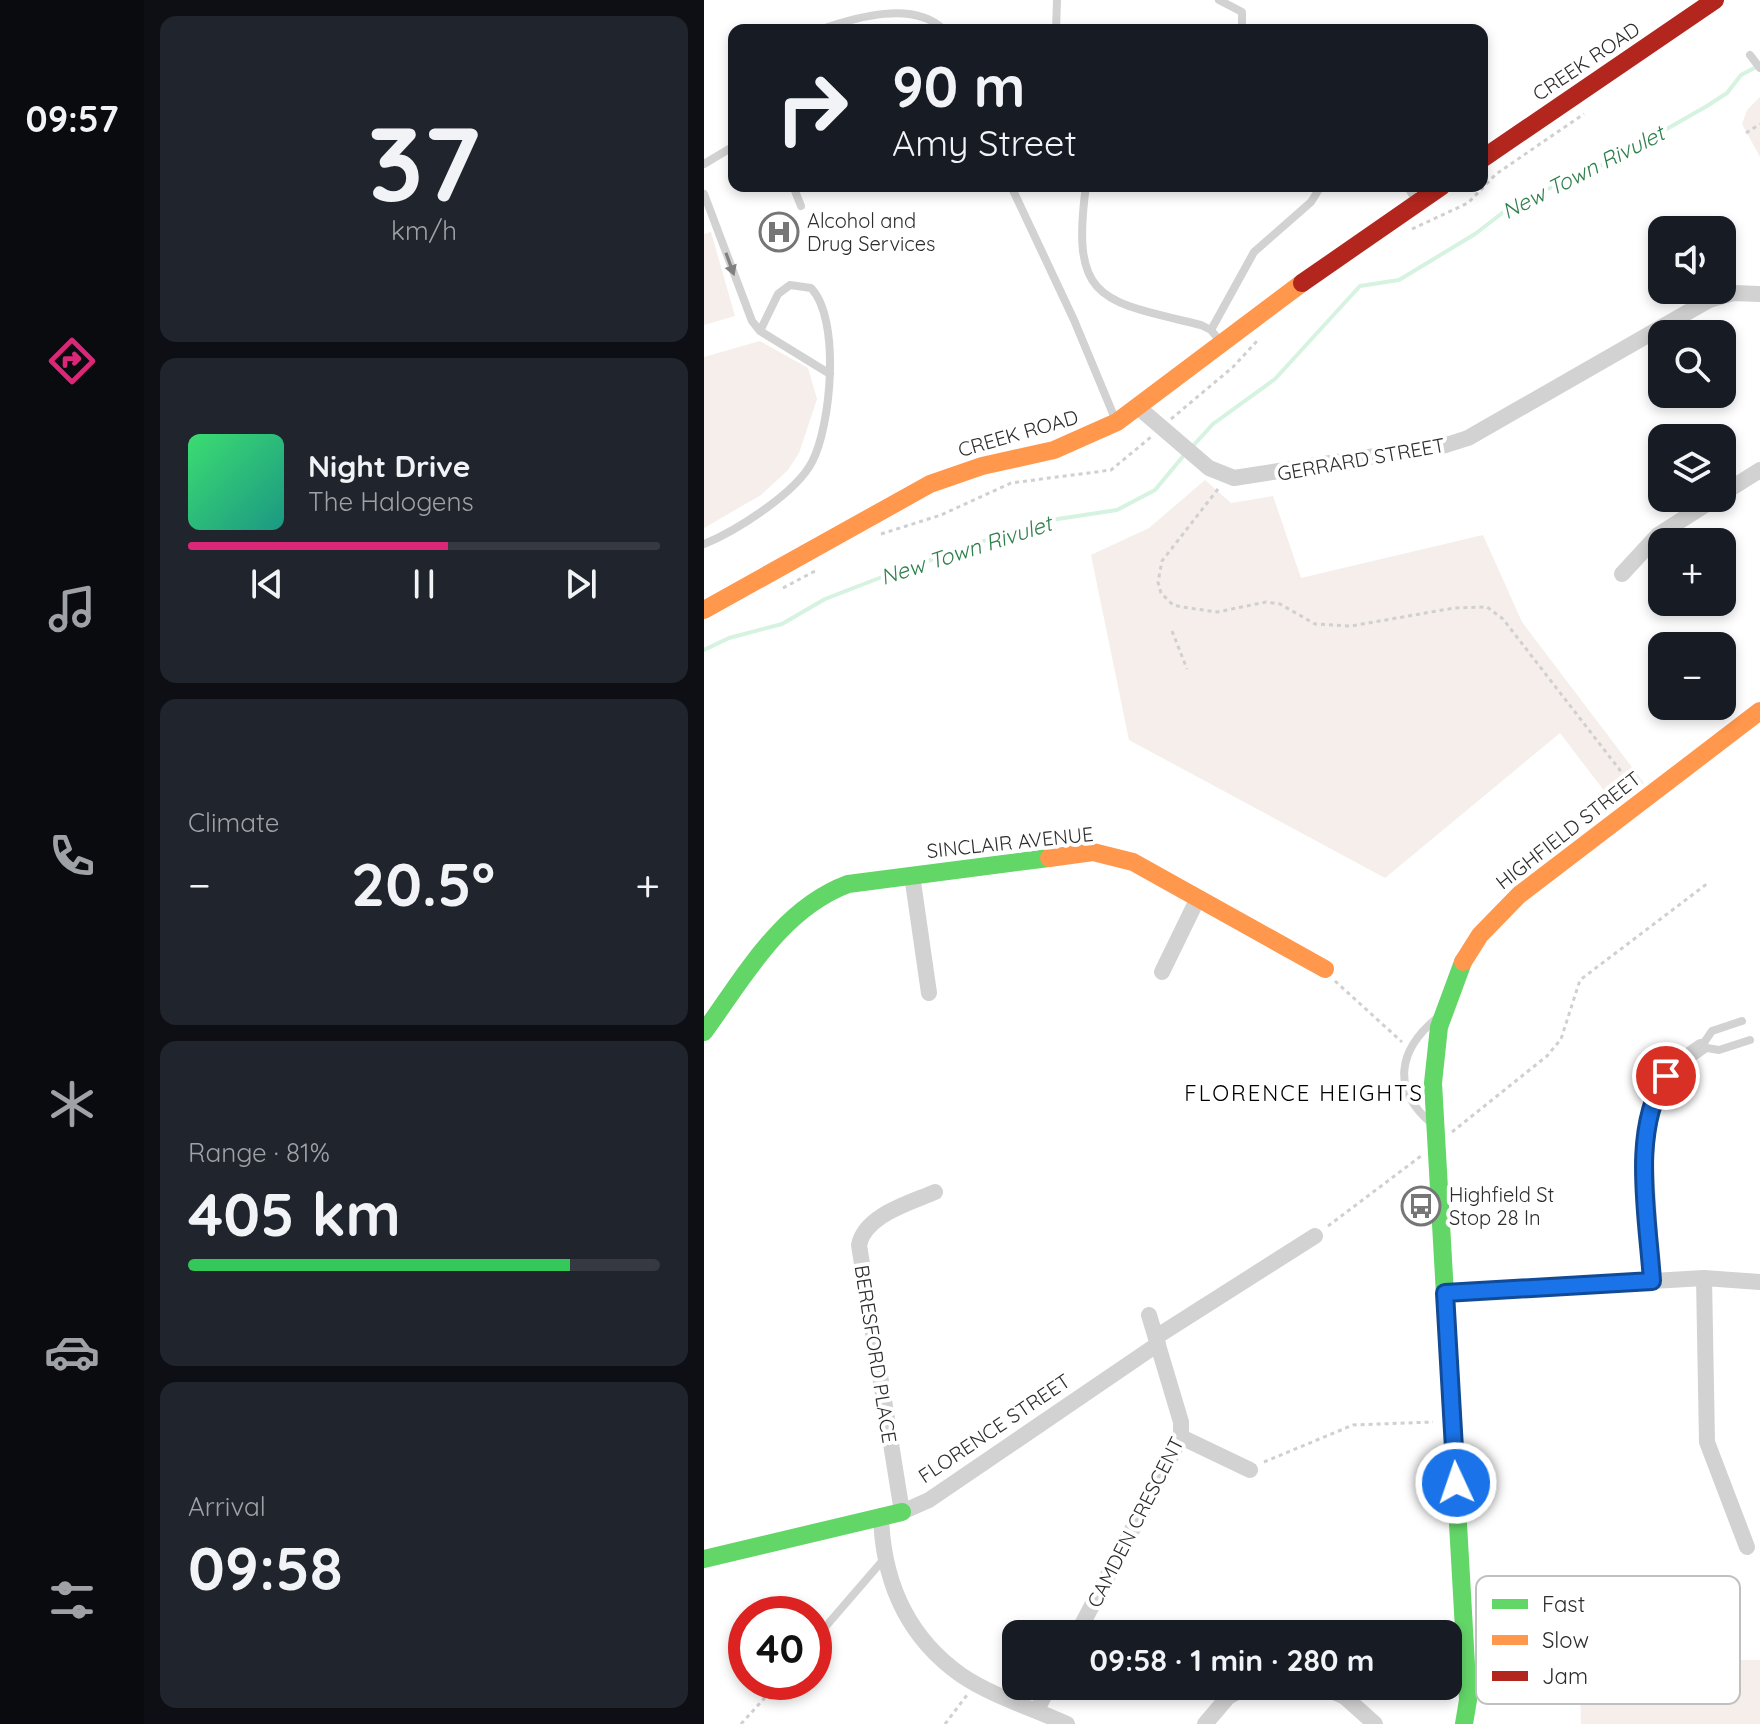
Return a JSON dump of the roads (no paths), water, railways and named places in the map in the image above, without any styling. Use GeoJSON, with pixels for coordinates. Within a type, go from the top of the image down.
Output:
{"type":"FeatureCollection","features":[{"type":"Feature","properties":{"kind":"street","name":"CREEK ROAD"},"geometry":{"type":"LineString","coordinates":[[1488,155],[1715,0]]}},
{"type":"Feature","properties":{"kind":"street","name":"CREEK ROAD"},"geometry":{"type":"LineString","coordinates":[[704,610],[930,484],[982,466],[1054,450],[1117,422],[1139,408],[1217,337],[1433,192]]}},
{"type":"Feature","properties":{"kind":"street","name":"GERRARD STREET"},"geometry":{"type":"LineString","coordinates":[[1139,408],[1209,468],[1225,476],[1254,477],[1446,445],[1468,438],[1709,300],[1733,293],[1760,294]]}},
{"type":"Feature","properties":{"kind":"street"},"geometry":{"type":"LineString","coordinates":[[1736,485],[1760,470]]}},
{"type":"Feature","properties":{"kind":"street"},"geometry":{"type":"LineString","coordinates":[[1622,574],[1658,535],[1694,512]]}},
{"type":"Feature","properties":{"kind":"street","name":"HIGHFIELD STREET"},"geometry":{"type":"LineString","coordinates":[[1464,1724],[1468,1700],[1435,1126],[1434,1059],[1442,1015],[1465,954],[1484,926],[1643,799],[1760,711]]}},
{"type":"Feature","properties":{"kind":"street","name":"SINCLAIR AVENUE"},"geometry":{"type":"LineString","coordinates":[[704,1032],[807,902],[837,886],[1093,852],[1133,862],[1325,969]]}},
{"type":"Feature","properties":{"kind":"street","name":"SINCLAIR AVENUE"},"geometry":{"type":"LineString","coordinates":[[912,875],[929,993]]}},
{"type":"Feature","properties":{"kind":"street"},"geometry":{"type":"LineString","coordinates":[[1162,972],[1198,898]]}},
{"type":"Feature","properties":{"kind":"street"},"geometry":{"type":"LineString","coordinates":[[1652,1281],[1645,1143],[1647,1114],[1666,1076],[1701,1047]]}},
{"type":"Feature","properties":{"kind":"street","name":"BERESFORD PLACE"},"geometry":{"type":"LineString","coordinates":[[902,1512],[859,1245],[863,1231],[875,1221],[935,1192]]}},
{"type":"Feature","properties":{"kind":"street","name":"FLORENCE STREET"},"geometry":{"type":"LineString","coordinates":[[704,1559],[902,1512],[929,1500],[1157,1340],[1315,1236]]}},
{"type":"Feature","properties":{"kind":"street"},"geometry":{"type":"LineString","coordinates":[[1704,1278],[1707,1442],[1747,1547]]}},
{"type":"Feature","properties":{"kind":"street"},"geometry":{"type":"LineString","coordinates":[[1445,1293],[1704,1278],[1760,1282]]}},
{"type":"Feature","properties":{"kind":"street","name":"CAMDEN CRESCENT"},"geometry":{"type":"LineString","coordinates":[[1084,1620],[1181,1437],[1181,1422],[1149,1315]]}},
{"type":"Feature","properties":{"kind":"street"},"geometry":{"type":"LineString","coordinates":[[1181,1437],[1250,1470]]}},
{"type":"Feature","properties":{"kind":"street"},"geometry":{"type":"LineString","coordinates":[[881,1516],[884,1559],[894,1595],[912,1623],[949,1665],[976,1683],[1067,1724]]}},
{"type":"Feature","properties":{"kind":"street"},"geometry":{"type":"LineString","coordinates":[[1037,1710],[1042,1700]]}},
{"type":"Feature","properties":{"kind":"street"},"geometry":{"type":"LineString","coordinates":[[1205,1724],[1225,1700]]}},
{"type":"Feature","properties":{"kind":"street"},"geometry":{"type":"LineString","coordinates":[[1348,1700],[1375,1724]]}},
{"type":"Feature","properties":{"kind":"lane"},"geometry":{"type":"LineString","coordinates":[[1056,24],[1057,0]]}},
{"type":"Feature","properties":{"kind":"lane"},"geometry":{"type":"LineString","coordinates":[[1219,0],[1242,12],[1242,24]]}},
{"type":"Feature","properties":{"kind":"lane"},"geometry":{"type":"LineString","coordinates":[[841,24],[903,10],[926,15],[937,24]]}},
{"type":"Feature","properties":{"kind":"lane"},"geometry":{"type":"LineString","coordinates":[[1750,55],[1760,68]]}},
{"type":"Feature","properties":{"kind":"lane"},"geometry":{"type":"LineString","coordinates":[[704,164],[728,150]]}},
{"type":"Feature","properties":{"kind":"lane"},"geometry":{"type":"LineString","coordinates":[[795,192],[801,206]]}},
{"type":"Feature","properties":{"kind":"lane"},"geometry":{"type":"LineString","coordinates":[[1014,192],[1074,320],[1117,422]]}},
{"type":"Feature","properties":{"kind":"lane"},"geometry":{"type":"LineString","coordinates":[[1086,192],[1081,248],[1100,290],[1120,305],[1217,337],[1254,252],[1311,202],[1317,192]]}},
{"type":"Feature","properties":{"kind":"lane"},"geometry":{"type":"LineString","coordinates":[[1411,192],[1418,202]]}},
{"type":"Feature","properties":{"kind":"lane"},"geometry":{"type":"LineString","coordinates":[[704,194],[746,309],[760,331],[830,374]]}},
{"type":"Feature","properties":{"kind":"lane"},"geometry":{"type":"LineString","coordinates":[[704,544],[764,509],[813,462],[830,374],[828,324],[822,303],[811,288],[797,284],[783,288],[760,331]]}},
{"type":"Feature","properties":{"kind":"lane","name":"HIGHFIELD STREET"},"geometry":{"type":"LineString","coordinates":[[1435,1126],[1408,1099],[1404,1078],[1413,1045],[1423,1030],[1442,1015]]}},
{"type":"Feature","properties":{"kind":"lane"},"geometry":{"type":"LineString","coordinates":[[1742,1021],[1712,1031],[1701,1047],[1719,1050],[1750,1040]]}},
{"type":"Feature","properties":{"kind":"lane"},"geometry":{"type":"LineString","coordinates":[[832,1619],[884,1559]]}},
{"type":"Feature","properties":{"kind":"waterway","name":"New Town Rivulet"},"geometry":{"type":"LineString","coordinates":[[1191,448],[1213,424],[1275,379],[1360,286],[1399,280],[1475,234],[1514,204],[1607,163],[1707,106],[1727,93],[1741,75],[1758,66]]}},
{"type":"Feature","properties":{"kind":"waterway","name":"New Town Rivulet"},"geometry":{"type":"LineString","coordinates":[[704,650],[729,638],[782,624],[825,599],[882,577],[1038,522],[1117,510],[1155,490],[1185,454]]}},
{"type":"Feature","properties":{"kind":"place","name":"Alcohol and Drug Services"},"geometry":{"type":"Point","coordinates":[779,232]}},
{"type":"Feature","properties":{"kind":"place","name":"Highfield St Stop 28 In"},"geometry":{"type":"Point","coordinates":[1421,1206]}},
{"type":"Feature","properties":{"kind":"district","name":"FLORENCE HEIGHTS"},"geometry":{"type":"Point","coordinates":[1304,1093]}}]}
